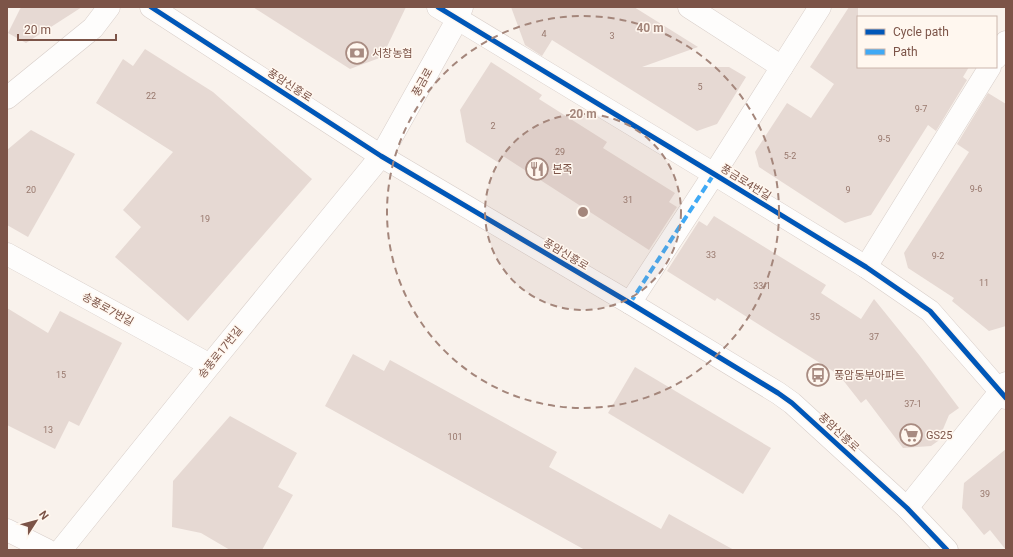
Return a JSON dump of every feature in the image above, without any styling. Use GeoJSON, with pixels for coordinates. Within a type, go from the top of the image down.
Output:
{"type":"FeatureCollection","features":[{"type":"Feature","properties":{"kind":"street"},"geometry":{"type":"LineString","coordinates":[[7,98],[93,28],[109,7]]}},
{"type":"Feature","properties":{"kind":"street","name":"풍암신흥로"},"geometry":{"type":"LineString","coordinates":[[151,7],[381,156],[630,303],[792,402],[907,508],[947,550]]}},
{"type":"Feature","properties":{"kind":"street","name":"풍금로4번길"},"geometry":{"type":"LineString","coordinates":[[438,7],[460,13],[714,174],[866,267],[930,311],[1004,391]]}},
{"type":"Feature","properties":{"kind":"street"},"geometry":{"type":"LineString","coordinates":[[690,7],[782,66]]}},
{"type":"Feature","properties":{"kind":"street","name":"풍금로4번길"},"geometry":{"type":"LineString","coordinates":[[714,174],[820,7]]}},
{"type":"Feature","properties":{"kind":"street","name":"풍금로"},"geometry":{"type":"LineString","coordinates":[[381,156],[460,13]]}},
{"type":"Feature","properties":{"kind":"street"},"geometry":{"type":"LineString","coordinates":[[997,56],[1006,42]]}},
{"type":"Feature","properties":{"kind":"street"},"geometry":{"type":"LineString","coordinates":[[866,267],[989,68]]}},
{"type":"Feature","properties":{"kind":"street","name":"송풍로17번길"},"geometry":{"type":"LineString","coordinates":[[61,550],[381,156]]}},
{"type":"Feature","properties":{"kind":"street"},"geometry":{"type":"LineString","coordinates":[[630,303],[714,174]]}},
{"type":"Feature","properties":{"kind":"street","name":"송풍로7번길"},"geometry":{"type":"LineString","coordinates":[[7,254],[210,365]]}},
{"type":"Feature","properties":{"kind":"street"},"geometry":{"type":"LineString","coordinates":[[907,508],[1004,391]]}},
{"type":"Feature","properties":{"kind":"street"},"geometry":{"type":"LineString","coordinates":[[7,530],[47,550]]}},
{"type":"Feature","properties":{"kind":"building"},"geometry":{"type":"Polygon","coordinates":[[[21,7],[82,7],[26,43],[8,33],[21,7]]]}},
{"type":"Feature","properties":{"kind":"building"},"geometry":{"type":"Polygon","coordinates":[[[253,7],[406,7],[382,57],[350,69],[253,7]]]}},
{"type":"Feature","properties":{"kind":"building"},"geometry":{"type":"Polygon","coordinates":[[[511,7],[634,7],[698,47],[642,67],[729,67],[746,77],[717,124],[697,131],[552,40],[542,56],[525,45],[511,7]]]}},
{"type":"Feature","properties":{"kind":"building"},"geometry":{"type":"Polygon","coordinates":[[[849,7],[858,7],[857,68],[968,68],[963,77],[967,80],[936,131],[928,125],[871,215],[845,223],[759,167],[755,152],[787,103],[811,118],[834,84],[810,67],[849,7]]]}},
{"type":"Feature","properties":{"kind":"building"},"geometry":{"type":"Polygon","coordinates":[[[145,49],[213,92],[312,179],[188,321],[115,257],[141,227],[123,210],[173,152],[96,103],[123,59],[133,66],[145,49]]]}},
{"type":"Feature","properties":{"kind":"building"},"geometry":{"type":"Polygon","coordinates":[[[491,62],[542,95],[539,99],[607,142],[603,148],[675,193],[669,202],[677,207],[649,250],[503,156],[499,163],[466,142],[460,110],[491,62]]]}},
{"type":"Feature","properties":{"kind":"building"},"geometry":{"type":"Polygon","coordinates":[[[988,93],[1006,104],[1006,326],[989,331],[952,301],[954,298],[908,268],[904,253],[969,152],[957,144],[988,93]]]}},
{"type":"Feature","properties":{"kind":"building"},"geometry":{"type":"Polygon","coordinates":[[[31,130],[75,154],[28,237],[7,225],[7,150],[31,130]]]}},
{"type":"Feature","properties":{"kind":"building"},"geometry":{"type":"Polygon","coordinates":[[[714,216],[826,285],[821,293],[861,319],[874,299],[920,356],[959,408],[949,415],[938,441],[931,446],[903,448],[866,399],[861,403],[839,375],[717,298],[715,301],[667,271],[699,221],[707,226],[714,216]]]}},
{"type":"Feature","properties":{"kind":"building"},"geometry":{"type":"Polygon","coordinates":[[[7,308],[48,333],[60,311],[122,343],[79,426],[69,421],[55,449],[7,425],[7,308]]]}},
{"type":"Feature","properties":{"kind":"building"},"geometry":{"type":"Polygon","coordinates":[[[353,354],[384,371],[390,360],[557,452],[549,467],[661,529],[669,514],[734,550],[585,550],[325,406],[353,354]]]}},
{"type":"Feature","properties":{"kind":"building"},"geometry":{"type":"Polygon","coordinates":[[[635,367],[771,448],[743,494],[608,413],[635,367]]]}},
{"type":"Feature","properties":{"kind":"building"},"geometry":{"type":"Polygon","coordinates":[[[230,416],[297,453],[278,487],[293,495],[262,550],[230,550],[201,533],[172,527],[173,481],[230,416]]]}},
{"type":"Feature","properties":{"kind":"building"},"geometry":{"type":"Polygon","coordinates":[[[1006,449],[1006,550],[990,530],[984,535],[962,508],[964,483],[1006,449]]]}},
{"type":"Feature","properties":{"kind":"marked path"},"geometry":{"type":"LineString","coordinates":[[630,303],[714,174]]}},
{"type":"Feature","properties":{"kind":"cycle path"},"geometry":{"type":"LineString","coordinates":[[151,7],[381,156],[630,303],[778,393],[792,403],[907,508],[947,550]]}},
{"type":"Feature","properties":{"kind":"cycle path"},"geometry":{"type":"LineString","coordinates":[[438,7],[866,267],[930,311],[1006,398]]}},
{"type":"Feature","properties":{"kind":"place","name":"서창농협"},"geometry":{"type":"Point","coordinates":[357,53]}},
{"type":"Feature","properties":{"kind":"place","name":"본죽"},"geometry":{"type":"Point","coordinates":[537,169]}},
{"type":"Feature","properties":{"kind":"place","name":"풍암동부아파트"},"geometry":{"type":"Point","coordinates":[818,375]}},
{"type":"Feature","properties":{"kind":"place","name":"GS25"},"geometry":{"type":"Point","coordinates":[911,435]}}]}
